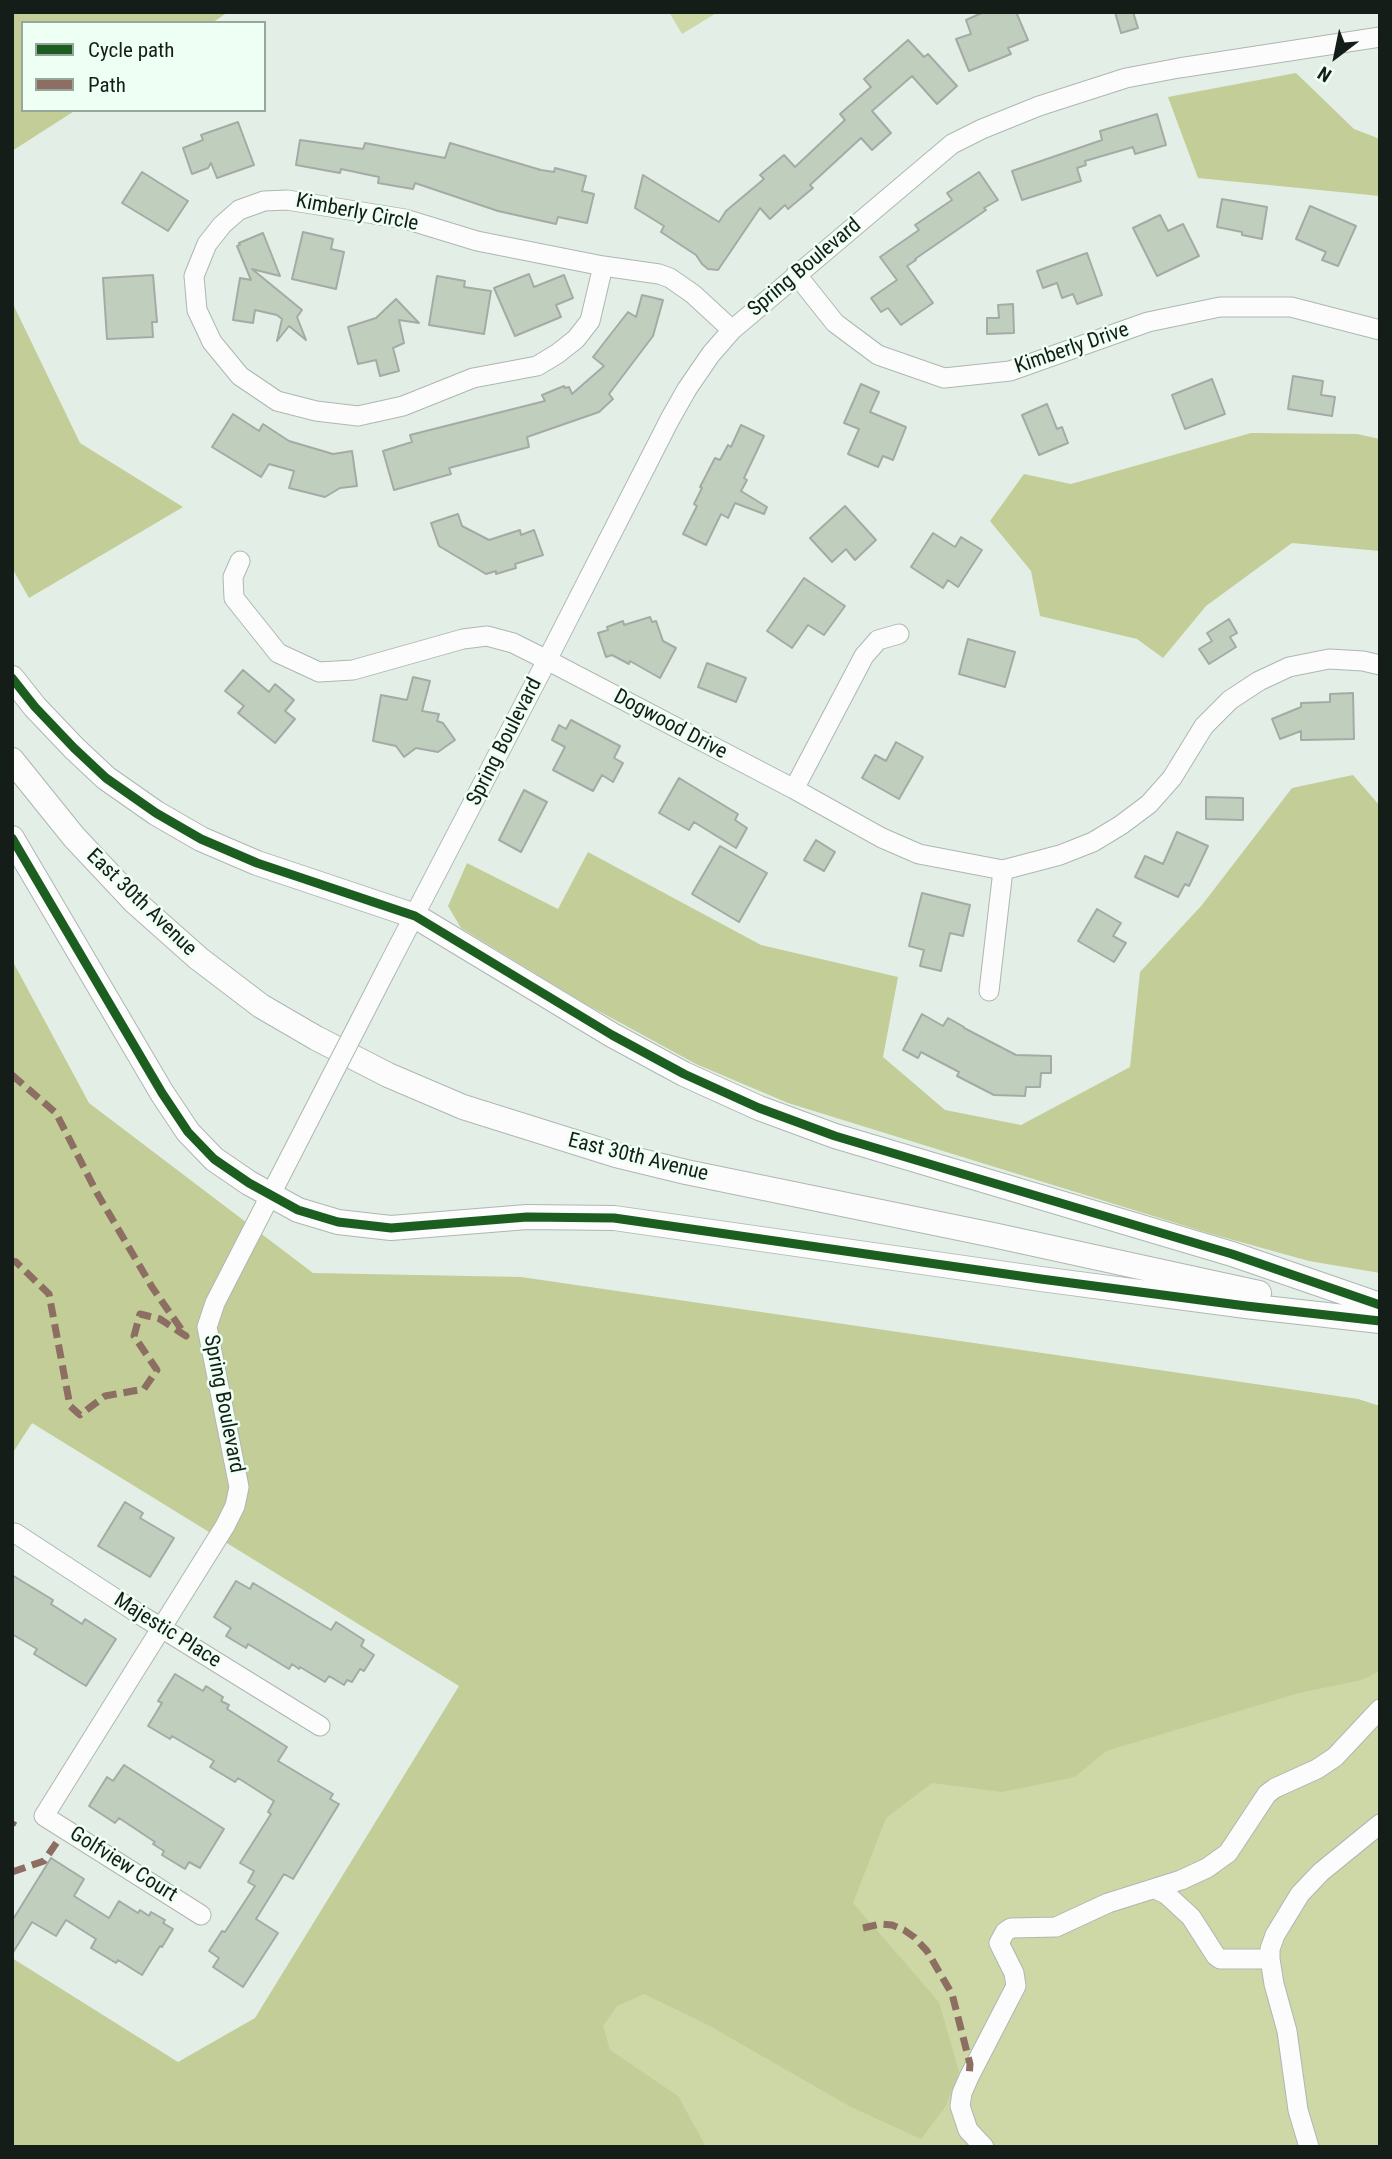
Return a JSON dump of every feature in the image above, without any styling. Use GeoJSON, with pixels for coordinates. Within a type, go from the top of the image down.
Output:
{"type":"FeatureCollection","features":[{"type":"Feature","properties":{"kind":"main road"},"geometry":{"type":"LineString","coordinates":[[12,678],[35,707],[90,763],[106,778],[156,813],[201,839],[257,863],[415,916],[624,1042],[684,1074],[759,1108],[835,1136],[1232,1254],[1380,1305]]}},
{"type":"Feature","properties":{"kind":"main road","name":"East 30th Avenue"},"geometry":{"type":"LineString","coordinates":[[12,760],[83,847],[135,902],[198,958],[261,1006],[316,1038],[415,1086],[486,1115],[639,1161],[1380,1320]]}},
{"type":"Feature","properties":{"kind":"main road"},"geometry":{"type":"LineString","coordinates":[[12,838],[162,1093],[188,1132],[214,1158],[298,1209],[338,1222],[391,1228],[527,1217],[614,1218],[1041,1279],[1246,1306],[1380,1320]]}},
{"type":"Feature","properties":{"kind":"street","name":"Spring Boulevard"},"geometry":{"type":"LineString","coordinates":[[44,1816],[235,1506],[239,1487],[207,1327],[215,1303],[670,419],[711,354],[732,330],[952,144],[1039,106],[1126,78],[1380,37]]}},
{"type":"Feature","properties":{"kind":"street","name":"Kimberly Circle"},"geometry":{"type":"LineString","coordinates":[[603,266],[590,321],[576,339],[557,354],[537,366],[474,378],[403,406],[358,416],[316,411],[278,401],[240,376],[212,342],[197,310],[194,276],[207,244],[239,210],[264,201],[287,200],[405,219],[477,241],[603,266],[659,274],[670,278],[693,294],[732,330]]}},
{"type":"Feature","properties":{"kind":"street","name":"Kimberly Drive"},"geometry":{"type":"LineString","coordinates":[[796,275],[835,323],[878,355],[944,378],[1010,371],[1148,322],[1220,307],[1291,307],[1380,331]]}},
{"type":"Feature","properties":{"kind":"street","name":"Dogwood Drive"},"geometry":{"type":"LineString","coordinates":[[240,561],[233,576],[234,598],[278,653],[319,672],[353,670],[463,639],[487,636],[513,643],[794,789],[882,838],[919,854],[1003,870],[1060,855],[1093,842],[1121,825],[1149,803],[1172,778],[1205,726],[1230,700],[1259,681],[1289,667],[1329,659],[1380,665]]}},
{"type":"Feature","properties":{"kind":"street"},"geometry":{"type":"LineString","coordinates":[[794,789],[864,656],[878,640],[899,634]]}},
{"type":"Feature","properties":{"kind":"street"},"geometry":{"type":"LineString","coordinates":[[989,990],[1003,870]]}},
{"type":"Feature","properties":{"kind":"street","name":"Majestic Place"},"geometry":{"type":"LineString","coordinates":[[15,1533],[320,1726]]}},
{"type":"Feature","properties":{"kind":"street"},"geometry":{"type":"LineString","coordinates":[[985,2147],[968,2130],[960,2106],[969,2077],[1016,1986],[1014,1973],[1000,1947],[1001,1937],[1005,1932],[1012,1928],[1056,1927],[1108,1903],[1170,1884],[1207,1868],[1228,1853],[1267,1794],[1335,1757],[1380,1709]]}},
{"type":"Feature","properties":{"kind":"street","name":"Golfview Court"},"geometry":{"type":"LineString","coordinates":[[44,1816],[201,1915]]}},
{"type":"Feature","properties":{"kind":"street"},"geometry":{"type":"LineString","coordinates":[[1309,2147],[1298,2110],[1287,2031],[1270,1949],[1275,1935],[1300,1894],[1321,1872],[1380,1824]]}},
{"type":"Feature","properties":{"kind":"street"},"geometry":{"type":"LineString","coordinates":[[1170,1884],[1173,1899],[1191,1917],[1216,1956],[1220,1959],[1270,1959]]}},
{"type":"Feature","properties":{"kind":"green space"},"geometry":{"type":"Polygon","coordinates":[[[12,12],[228,12],[215,21],[21,21],[21,112],[73,112],[12,151],[12,12]]]}},
{"type":"Feature","properties":{"kind":"green space"},"geometry":{"type":"Polygon","coordinates":[[[669,12],[718,12],[682,34],[669,12]]]}},
{"type":"Feature","properties":{"kind":"green space"},"geometry":{"type":"Polygon","coordinates":[[[1296,73],[1354,129],[1380,139],[1380,196],[1198,178],[1168,97],[1296,73]]]}},
{"type":"Feature","properties":{"kind":"green space"},"geometry":{"type":"Polygon","coordinates":[[[12,302],[80,443],[183,507],[29,598],[12,568],[12,302]]]}},
{"type":"Feature","properties":{"kind":"green space"},"geometry":{"type":"Polygon","coordinates":[[[1251,433],[1357,434],[1380,439],[1380,551],[1292,543],[1206,606],[1163,658],[1137,639],[1040,616],[1031,571],[990,521],[1024,474],[1071,484],[1251,433]]]}},
{"type":"Feature","properties":{"kind":"green space"},"geometry":{"type":"Polygon","coordinates":[[[1353,775],[1380,806],[1380,1273],[1309,1261],[1208,1233],[788,1103],[696,1064],[584,1003],[461,928],[448,906],[467,863],[558,909],[588,852],[761,945],[898,977],[883,1057],[945,1110],[1021,1125],[1130,1067],[1140,972],[1202,905],[1292,788],[1353,775]]]}},
{"type":"Feature","properties":{"kind":"green space"},"geometry":{"type":"Polygon","coordinates":[[[12,960],[89,1103],[313,1273],[521,1277],[1358,1399],[1380,1406],[1380,1671],[1362,1680],[1299,1693],[1106,1751],[1075,1777],[1002,1792],[932,1783],[886,1818],[853,1903],[939,2002],[959,2072],[946,2106],[921,2139],[851,2107],[708,2025],[644,1994],[617,2006],[603,2026],[610,2050],[678,2096],[706,2147],[12,2147],[12,1958],[178,2062],[255,2018],[459,1686],[32,1423],[12,1454],[12,960]]]}},
{"type":"Feature","properties":{"kind":"green space"},"geometry":{"type":"Polygon","coordinates":[[[1380,1616],[1380,2147],[573,2147],[550,2072],[644,1937],[926,1756],[1380,1616]]]}},
{"type":"Feature","properties":{"kind":"building"},"geometry":{"type":"Polygon","coordinates":[[[984,12],[1016,12],[1028,40],[1008,48],[1011,54],[969,71],[956,39],[971,34],[966,20],[984,12]]]}},
{"type":"Feature","properties":{"kind":"building"},"geometry":{"type":"Polygon","coordinates":[[[1115,12],[1133,12],[1138,28],[1121,33],[1115,12]]]}},
{"type":"Feature","properties":{"kind":"building"},"geometry":{"type":"Polygon","coordinates":[[[908,40],[924,57],[928,54],[957,86],[937,104],[912,76],[872,111],[891,133],[872,150],[861,138],[810,185],[813,188],[788,209],[785,205],[770,219],[760,208],[718,270],[708,269],[696,255],[661,232],[664,226],[635,208],[643,175],[719,222],[726,211],[764,179],[760,175],[784,155],[795,167],[845,120],[840,114],[871,87],[864,79],[908,40]]]}},
{"type":"Feature","properties":{"kind":"building"},"geometry":{"type":"Polygon","coordinates":[[[1157,114],[1166,145],[1135,154],[1133,147],[1085,161],[1086,165],[1077,168],[1081,181],[1022,200],[1012,171],[1102,140],[1100,131],[1157,114]]]}},
{"type":"Feature","properties":{"kind":"building"},"geometry":{"type":"Polygon","coordinates":[[[238,122],[254,165],[217,178],[211,163],[208,168],[192,174],[183,148],[203,140],[201,135],[238,122]]]}},
{"type":"Feature","properties":{"kind":"building"},"geometry":{"type":"Polygon","coordinates":[[[300,140],[363,149],[365,143],[445,158],[450,143],[541,170],[554,172],[555,168],[586,176],[582,191],[594,194],[587,223],[558,217],[556,224],[498,211],[415,183],[413,189],[378,183],[379,177],[341,169],[340,173],[296,165],[300,140]]]}},
{"type":"Feature","properties":{"kind":"building"},"geometry":{"type":"Polygon","coordinates":[[[142,172],[188,201],[168,231],[122,203],[142,172]]]}},
{"type":"Feature","properties":{"kind":"building"},"geometry":{"type":"Polygon","coordinates":[[[979,172],[998,200],[907,266],[933,303],[901,325],[888,308],[881,312],[871,298],[897,280],[880,257],[919,230],[915,225],[952,200],[947,193],[979,172]]]}},
{"type":"Feature","properties":{"kind":"building"},"geometry":{"type":"Polygon","coordinates":[[[1222,199],[1267,207],[1262,239],[1217,227],[1222,199]]]}},
{"type":"Feature","properties":{"kind":"building"},"geometry":{"type":"Polygon","coordinates":[[[1310,206],[1356,226],[1338,266],[1322,260],[1326,252],[1296,239],[1310,206]]]}},
{"type":"Feature","properties":{"kind":"building"},"geometry":{"type":"Polygon","coordinates":[[[1160,215],[1168,231],[1183,224],[1199,256],[1157,276],[1133,228],[1160,215]]]}},
{"type":"Feature","properties":{"kind":"building"},"geometry":{"type":"Polygon","coordinates":[[[303,232],[333,239],[331,249],[344,252],[336,289],[292,279],[303,232]]]}},
{"type":"Feature","properties":{"kind":"building"},"geometry":{"type":"Polygon","coordinates":[[[263,233],[280,276],[252,269],[302,310],[297,317],[306,340],[289,326],[277,341],[282,319],[277,315],[255,310],[253,323],[233,320],[240,278],[251,280],[237,246],[263,233]]]}},
{"type":"Feature","properties":{"kind":"building"},"geometry":{"type":"Polygon","coordinates":[[[1087,253],[1102,295],[1077,304],[1073,294],[1062,298],[1057,283],[1043,288],[1037,271],[1087,253]]]}},
{"type":"Feature","properties":{"kind":"building"},"geometry":{"type":"Polygon","coordinates":[[[529,274],[534,287],[564,275],[573,298],[556,305],[561,317],[515,336],[494,288],[529,274]]]}},
{"type":"Feature","properties":{"kind":"building"},"geometry":{"type":"Polygon","coordinates":[[[153,275],[157,322],[152,322],[153,337],[107,339],[103,278],[153,275]]]}},
{"type":"Feature","properties":{"kind":"building"},"geometry":{"type":"Polygon","coordinates":[[[437,276],[465,281],[464,287],[491,291],[484,334],[429,325],[437,276]]]}},
{"type":"Feature","properties":{"kind":"building"},"geometry":{"type":"Polygon","coordinates":[[[642,295],[663,300],[653,336],[609,394],[613,399],[599,412],[527,437],[529,447],[449,468],[451,474],[394,490],[383,451],[412,442],[410,435],[545,401],[542,395],[564,386],[569,387],[572,394],[604,366],[593,357],[628,312],[636,317],[642,295]]]}},
{"type":"Feature","properties":{"kind":"building"},"geometry":{"type":"Polygon","coordinates":[[[396,299],[419,323],[399,320],[404,343],[393,348],[399,371],[380,376],[376,360],[358,364],[348,327],[376,318],[396,299]]]}},
{"type":"Feature","properties":{"kind":"building"},"geometry":{"type":"Polygon","coordinates":[[[1013,304],[1014,333],[987,334],[987,318],[999,318],[998,305],[1013,304]]]}},
{"type":"Feature","properties":{"kind":"building"},"geometry":{"type":"Polygon","coordinates":[[[1293,376],[1323,381],[1321,395],[1335,397],[1332,416],[1288,409],[1293,376]]]}},
{"type":"Feature","properties":{"kind":"building"},"geometry":{"type":"Polygon","coordinates":[[[1212,379],[1225,414],[1185,429],[1172,395],[1212,379]]]}},
{"type":"Feature","properties":{"kind":"building"},"geometry":{"type":"Polygon","coordinates":[[[861,384],[879,392],[870,412],[906,427],[893,460],[883,456],[878,467],[848,454],[859,429],[844,423],[861,384]]]}},
{"type":"Feature","properties":{"kind":"building"},"geometry":{"type":"Polygon","coordinates":[[[1047,404],[1057,429],[1062,427],[1068,443],[1039,455],[1022,415],[1047,404]]]}},
{"type":"Feature","properties":{"kind":"building"},"geometry":{"type":"Polygon","coordinates":[[[233,414],[259,431],[263,424],[289,441],[333,454],[352,451],[357,486],[340,488],[325,497],[289,488],[294,471],[269,464],[261,477],[212,447],[233,414]]]}},
{"type":"Feature","properties":{"kind":"building"},"geometry":{"type":"Polygon","coordinates":[[[741,425],[764,436],[744,478],[747,480],[741,491],[767,507],[764,514],[735,503],[728,518],[721,514],[706,545],[683,534],[697,506],[694,504],[702,488],[700,487],[715,458],[720,460],[728,445],[731,447],[741,425]]]}},
{"type":"Feature","properties":{"kind":"building"},"geometry":{"type":"Polygon","coordinates":[[[845,506],[876,540],[855,560],[846,549],[832,562],[810,538],[845,506]]]}},
{"type":"Feature","properties":{"kind":"building"},"geometry":{"type":"Polygon","coordinates":[[[458,514],[462,526],[489,540],[520,530],[521,535],[534,530],[543,555],[515,564],[516,568],[486,574],[439,546],[431,523],[458,514]]]}},
{"type":"Feature","properties":{"kind":"building"},"geometry":{"type":"Polygon","coordinates":[[[933,533],[955,547],[961,537],[982,550],[958,587],[948,580],[943,588],[911,567],[933,533]]]}},
{"type":"Feature","properties":{"kind":"building"},"geometry":{"type":"Polygon","coordinates":[[[804,578],[845,606],[824,635],[808,625],[792,648],[767,631],[804,578]]]}},
{"type":"Feature","properties":{"kind":"building"},"geometry":{"type":"Polygon","coordinates":[[[650,617],[652,622],[656,621],[663,641],[676,648],[660,678],[630,661],[629,664],[612,655],[606,657],[598,633],[623,621],[624,625],[650,617]]]}},
{"type":"Feature","properties":{"kind":"building"},"geometry":{"type":"Polygon","coordinates":[[[1229,619],[1237,633],[1230,637],[1236,647],[1209,664],[1199,649],[1212,641],[1207,633],[1229,619]]]}},
{"type":"Feature","properties":{"kind":"building"},"geometry":{"type":"Polygon","coordinates":[[[968,639],[1015,652],[1005,687],[959,674],[968,639]]]}},
{"type":"Feature","properties":{"kind":"building"},"geometry":{"type":"Polygon","coordinates":[[[707,663],[746,678],[736,702],[698,687],[707,663]]]}},
{"type":"Feature","properties":{"kind":"building"},"geometry":{"type":"Polygon","coordinates":[[[243,670],[269,692],[275,684],[294,700],[285,711],[295,719],[275,743],[238,713],[244,706],[225,691],[243,670]]]}},
{"type":"Feature","properties":{"kind":"building"},"geometry":{"type":"Polygon","coordinates":[[[413,677],[430,681],[422,711],[439,714],[437,721],[443,723],[455,740],[438,752],[416,748],[404,757],[396,746],[373,741],[381,695],[407,700],[413,677]]]}},
{"type":"Feature","properties":{"kind":"building"},"geometry":{"type":"Polygon","coordinates":[[[1353,693],[1354,739],[1301,740],[1301,731],[1280,739],[1272,719],[1301,707],[1301,703],[1330,702],[1330,694],[1353,693]]]}},
{"type":"Feature","properties":{"kind":"building"},"geometry":{"type":"Polygon","coordinates":[[[571,720],[620,746],[614,758],[623,763],[613,782],[602,775],[593,791],[553,770],[565,747],[552,740],[559,725],[566,729],[571,720]]]}},
{"type":"Feature","properties":{"kind":"building"},"geometry":{"type":"Polygon","coordinates":[[[896,742],[923,757],[899,799],[862,778],[875,755],[886,761],[896,742]]]}},
{"type":"Feature","properties":{"kind":"building"},"geometry":{"type":"Polygon","coordinates":[[[679,778],[738,814],[735,820],[747,828],[736,848],[694,822],[689,830],[659,813],[679,778]]]}},
{"type":"Feature","properties":{"kind":"building"},"geometry":{"type":"Polygon","coordinates":[[[524,790],[547,802],[521,852],[499,840],[524,790]]]}},
{"type":"Feature","properties":{"kind":"building"},"geometry":{"type":"Polygon","coordinates":[[[1206,797],[1243,798],[1243,820],[1206,819],[1206,797]]]}},
{"type":"Feature","properties":{"kind":"building"},"geometry":{"type":"Polygon","coordinates":[[[1177,832],[1208,846],[1189,886],[1185,884],[1178,897],[1135,877],[1145,856],[1163,864],[1177,832]]]}},
{"type":"Feature","properties":{"kind":"building"},"geometry":{"type":"Polygon","coordinates":[[[816,840],[835,852],[824,871],[804,860],[816,840]]]}},
{"type":"Feature","properties":{"kind":"building"},"geometry":{"type":"Polygon","coordinates":[[[720,846],[767,873],[739,922],[692,894],[720,846]]]}},
{"type":"Feature","properties":{"kind":"building"},"geometry":{"type":"Polygon","coordinates":[[[922,893],[970,905],[963,936],[950,933],[941,971],[920,966],[924,950],[909,946],[922,893]]]}},
{"type":"Feature","properties":{"kind":"building"},"geometry":{"type":"Polygon","coordinates":[[[1097,909],[1121,923],[1113,936],[1126,943],[1114,962],[1078,941],[1097,909]]]}},
{"type":"Feature","properties":{"kind":"building"},"geometry":{"type":"Polygon","coordinates":[[[922,1014],[943,1026],[948,1018],[1016,1055],[1051,1056],[1051,1073],[1041,1073],[1040,1087],[1026,1087],[1025,1096],[994,1095],[957,1076],[959,1072],[921,1052],[918,1058],[903,1050],[922,1014]]]}},
{"type":"Feature","properties":{"kind":"building"},"geometry":{"type":"Polygon","coordinates":[[[125,1502],[143,1513],[140,1518],[174,1538],[150,1577],[98,1546],[125,1502]]]}},
{"type":"Feature","properties":{"kind":"building"},"geometry":{"type":"Polygon","coordinates":[[[12,1575],[53,1600],[51,1604],[82,1624],[85,1619],[116,1639],[86,1686],[34,1654],[37,1649],[12,1634],[12,1575]]]}},
{"type":"Feature","properties":{"kind":"building"},"geometry":{"type":"Polygon","coordinates":[[[236,1581],[250,1589],[253,1583],[331,1630],[336,1622],[364,1640],[361,1646],[374,1655],[364,1671],[360,1669],[352,1682],[347,1680],[344,1685],[329,1676],[325,1682],[292,1664],[289,1669],[248,1644],[246,1648],[226,1636],[231,1628],[214,1617],[236,1581]]]}},
{"type":"Feature","properties":{"kind":"building"},"geometry":{"type":"Polygon","coordinates":[[[175,1674],[203,1691],[206,1686],[223,1697],[221,1701],[229,1705],[227,1709],[287,1747],[278,1761],[333,1794],[330,1799],[339,1804],[293,1879],[284,1874],[256,1919],[278,1933],[243,1987],[213,1967],[219,1958],[209,1951],[255,1886],[248,1882],[254,1871],[240,1863],[271,1814],[268,1812],[274,1801],[238,1778],[235,1782],[210,1767],[214,1761],[172,1736],[170,1739],[148,1726],[162,1703],[158,1701],[175,1674]]]}},
{"type":"Feature","properties":{"kind":"building"},"geometry":{"type":"Polygon","coordinates":[[[124,1765],[224,1829],[200,1868],[189,1862],[185,1869],[162,1855],[164,1851],[153,1844],[155,1842],[119,1818],[115,1823],[89,1806],[107,1777],[113,1781],[124,1765]]]}},
{"type":"Feature","properties":{"kind":"building"},"geometry":{"type":"Polygon","coordinates":[[[51,1858],[84,1879],[74,1896],[109,1918],[119,1901],[138,1913],[140,1910],[149,1916],[151,1912],[165,1920],[163,1923],[173,1929],[142,1975],[91,1948],[96,1939],[66,1920],[56,1936],[32,1922],[12,1954],[12,1921],[51,1858]]]}},
{"type":"Feature","properties":{"kind":"marked path"},"geometry":{"type":"LineString","coordinates":[[12,1075],[56,1113],[97,1193],[152,1287],[186,1336],[160,1319],[140,1314],[134,1336],[157,1370],[144,1389],[105,1396],[80,1415],[70,1406],[49,1294],[12,1261]]}},
{"type":"Feature","properties":{"kind":"marked path"},"geometry":{"type":"LineString","coordinates":[[12,1825],[14,1821]]}},
{"type":"Feature","properties":{"kind":"marked path"},"geometry":{"type":"LineString","coordinates":[[12,1872],[44,1861],[59,1839]]}},
{"type":"Feature","properties":{"kind":"marked path"},"geometry":{"type":"LineString","coordinates":[[863,1928],[880,1924],[892,1925],[914,1937],[927,1951],[952,1994],[970,2064],[969,2077]]}},
{"type":"Feature","properties":{"kind":"cycle path"},"geometry":{"type":"LineString","coordinates":[[12,678],[74,748],[106,778],[156,813],[201,839],[257,863],[415,916],[612,1035],[684,1074],[759,1108],[835,1136],[1232,1254],[1380,1305]]}},
{"type":"Feature","properties":{"kind":"cycle path"},"geometry":{"type":"LineString","coordinates":[[12,838],[162,1093],[188,1132],[214,1159],[249,1183],[298,1210],[338,1222],[391,1228],[527,1217],[614,1218],[1041,1279],[1380,1321]]}}]}
